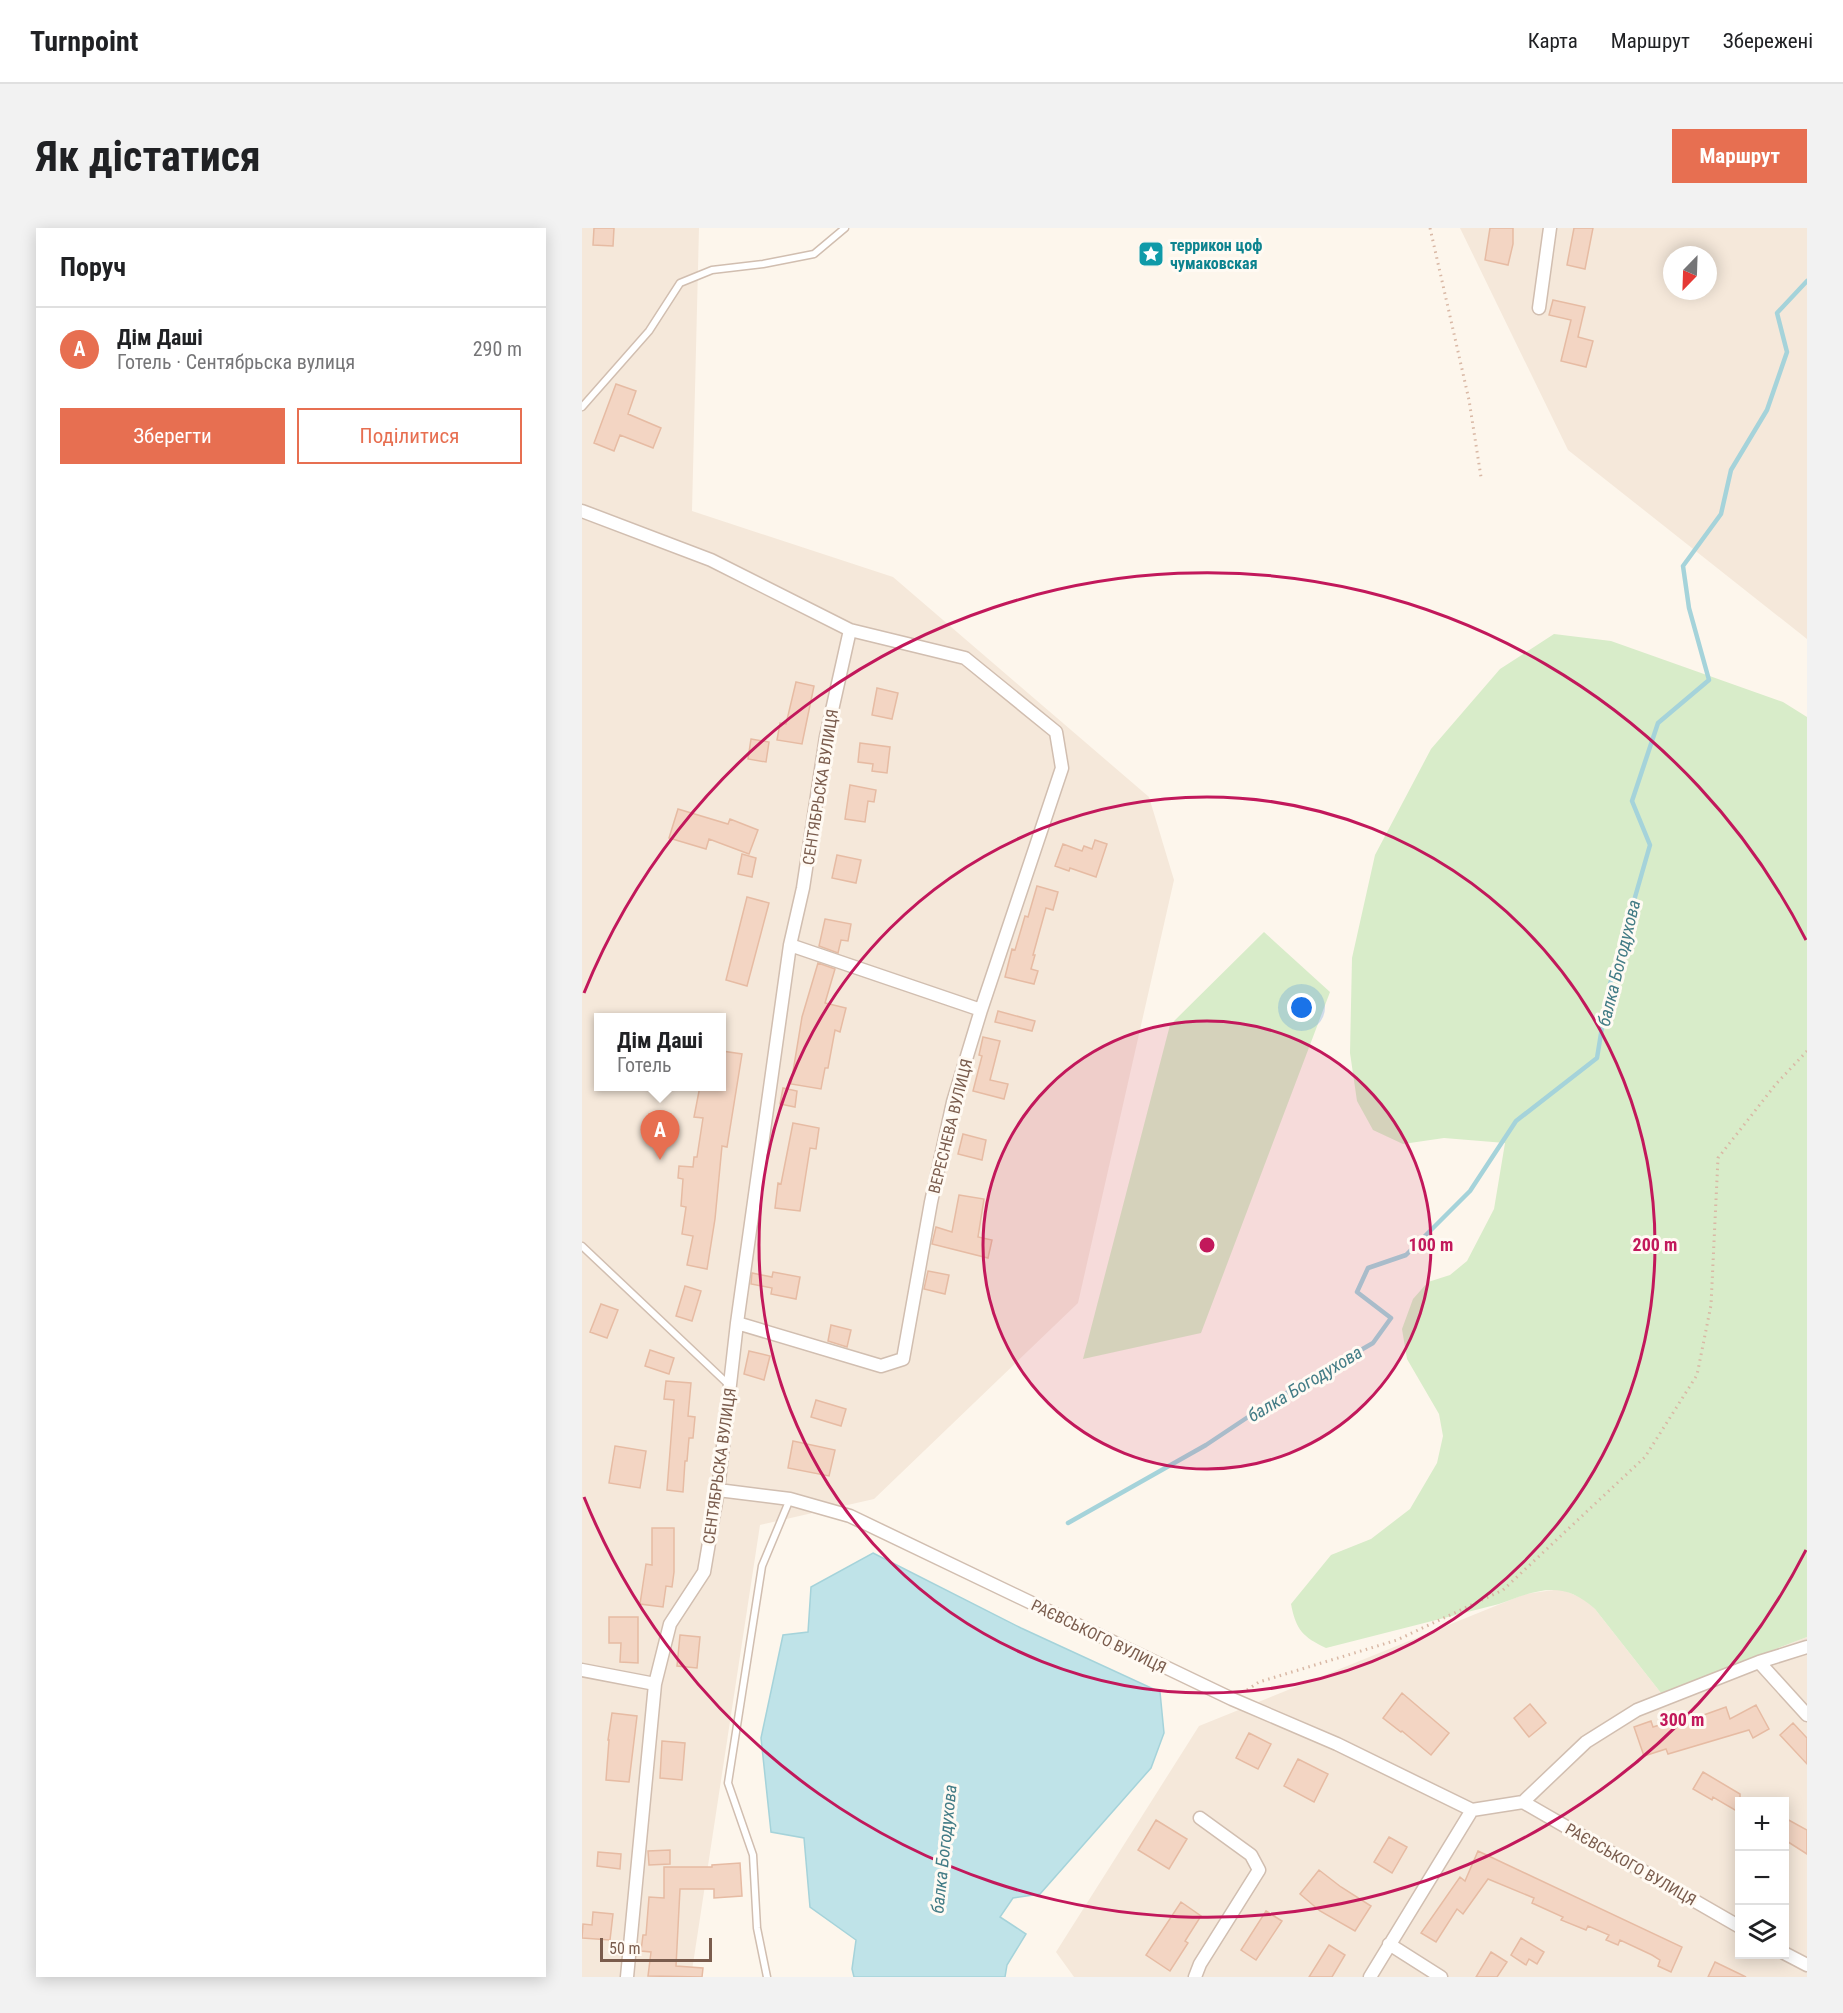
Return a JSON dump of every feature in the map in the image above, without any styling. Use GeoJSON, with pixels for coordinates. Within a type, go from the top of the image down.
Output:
{"type":"FeatureCollection","features":[{"type":"Feature","properties":{"kind":"street"},"geometry":{"type":"LineString","coordinates":[[1539,308],[1550,228]]}},
{"type":"Feature","properties":{"kind":"street"},"geometry":{"type":"LineString","coordinates":[[582,512],[711,560],[850,630]]}},
{"type":"Feature","properties":{"kind":"street","name":"ВЕРЕСНЕВА ВУЛИЦЯ"},"geometry":{"type":"LineString","coordinates":[[737,1323],[881,1366],[903,1359],[953,1102],[981,1010],[1062,768],[1056,732],[965,658],[850,630]]}},
{"type":"Feature","properties":{"kind":"street","name":"СЕНТЯБРЬСКА ВУЛИЦЯ"},"geometry":{"type":"LineString","coordinates":[[627,1977],[655,1684],[670,1624],[704,1572],[718,1490],[737,1323],[790,945],[803,888],[826,737],[850,630]]}},
{"type":"Feature","properties":{"kind":"street"},"geometry":{"type":"LineString","coordinates":[[790,945],[981,1010]]}},
{"type":"Feature","properties":{"kind":"street","name":"РАЄВСЬКОГО ВУЛИЦЯ"},"geometry":{"type":"LineString","coordinates":[[718,1490],[790,1499],[850,1516],[1232,1699],[1337,1744],[1472,1810]]}},
{"type":"Feature","properties":{"kind":"street"},"geometry":{"type":"LineString","coordinates":[[1370,1977],[1472,1810],[1523,1802],[1586,1742],[1637,1710],[1759,1662],[1807,1647]]}},
{"type":"Feature","properties":{"kind":"street"},"geometry":{"type":"LineString","coordinates":[[1759,1662],[1807,1715]]}},
{"type":"Feature","properties":{"kind":"street"},"geometry":{"type":"LineString","coordinates":[[582,1670],[655,1684]]}},
{"type":"Feature","properties":{"kind":"street","name":"РАЄВСЬКОГО ВУЛИЦЯ"},"geometry":{"type":"LineString","coordinates":[[1523,1802],[1735,1924]]}},
{"type":"Feature","properties":{"kind":"street"},"geometry":{"type":"LineString","coordinates":[[1195,1977],[1200,1964],[1259,1870],[1251,1855],[1200,1818]]}},
{"type":"Feature","properties":{"kind":"street"},"geometry":{"type":"LineString","coordinates":[[1389,1944],[1441,1977]]}},
{"type":"Feature","properties":{"kind":"street"},"geometry":{"type":"LineString","coordinates":[[1789,1955],[1807,1965]]}},
{"type":"Feature","properties":{"kind":"lane"},"geometry":{"type":"LineString","coordinates":[[582,407],[649,331],[680,283],[712,270],[763,264],[814,254],[845,228]]}},
{"type":"Feature","properties":{"kind":"lane"},"geometry":{"type":"LineString","coordinates":[[582,1246],[730,1385]]}},
{"type":"Feature","properties":{"kind":"lane"},"geometry":{"type":"LineString","coordinates":[[767,1977],[757,1928],[753,1856],[728,1783],[762,1566],[790,1499]]}},
{"type":"Feature","properties":{"kind":"path"},"geometry":{"type":"LineString","coordinates":[[1430,228],[1469,400],[1481,477]]}},
{"type":"Feature","properties":{"kind":"path"},"geometry":{"type":"LineString","coordinates":[[1232,1699],[1259,1682],[1397,1640],[1503,1590],[1645,1457],[1697,1375],[1712,1305],[1718,1158],[1776,1084],[1807,1050]]}},
{"type":"Feature","properties":{"kind":"shaded area"},"geometry":{"type":"Polygon","coordinates":[[[582,228],[699,228],[692,511],[893,577],[1149,797],[1174,880],[1078,1303],[874,1499],[760,1525],[691,1977],[582,1977],[582,228]]]}},
{"type":"Feature","properties":{"kind":"shaded area"},"geometry":{"type":"Polygon","coordinates":[[[1460,228],[1807,228],[1807,639],[1568,450],[1460,228]]]}},
{"type":"Feature","properties":{"kind":"shaded area"},"geometry":{"type":"Polygon","coordinates":[[[1561,1589],[1584,1599],[1595,1609],[1661,1693],[1807,1637],[1807,1977],[1074,1977],[1056,1952],[1199,1726],[1525,1594],[1561,1589]]]}},
{"type":"Feature","properties":{"kind":"green space"},"geometry":{"type":"Polygon","coordinates":[[[1554,634],[1611,641],[1783,702],[1807,717],[1807,1637],[1661,1693],[1595,1609],[1572,1594],[1560,1591],[1537,1592],[1499,1604],[1326,1648],[1302,1632],[1295,1620],[1291,1604],[1331,1555],[1371,1539],[1410,1509],[1437,1463],[1443,1436],[1439,1414],[1407,1359],[1402,1329],[1413,1299],[1428,1282],[1450,1275],[1467,1261],[1494,1209],[1505,1143],[1444,1138],[1403,1144],[1373,1130],[1357,1101],[1350,1053],[1352,958],[1375,855],[1431,749],[1500,669],[1554,634]]]}},
{"type":"Feature","properties":{"kind":"green space"},"geometry":{"type":"Polygon","coordinates":[[[1264,932],[1330,992],[1201,1333],[1083,1359],[1170,1025],[1264,932]]]}},
{"type":"Feature","properties":{"kind":"water"},"geometry":{"type":"Polygon","coordinates":[[[873,1553],[1021,1628],[1160,1692],[1164,1733],[1151,1768],[1040,1894],[1013,1898],[1000,1917],[1026,1934],[1007,1965],[1005,1977],[854,1977],[852,1969],[856,1940],[810,1907],[804,1838],[771,1832],[761,1738],[783,1635],[808,1632],[811,1587],[873,1553]]]}},
{"type":"Feature","properties":{"kind":"building"},"geometry":{"type":"Polygon","coordinates":[[[594,228],[614,228],[613,246],[593,245],[594,228]]]}},
{"type":"Feature","properties":{"kind":"building"},"geometry":{"type":"Polygon","coordinates":[[[1490,228],[1513,228],[1513,244],[1508,265],[1485,260],[1490,228]]]}},
{"type":"Feature","properties":{"kind":"building"},"geometry":{"type":"Polygon","coordinates":[[[1574,228],[1593,228],[1585,269],[1567,265],[1574,228]]]}},
{"type":"Feature","properties":{"kind":"building"},"geometry":{"type":"Polygon","coordinates":[[[1553,300],[1585,307],[1578,337],[1593,341],[1586,367],[1561,361],[1571,320],[1549,315],[1553,300]]]}},
{"type":"Feature","properties":{"kind":"building"},"geometry":{"type":"Polygon","coordinates":[[[616,384],[636,391],[628,414],[661,428],[653,448],[620,435],[614,451],[594,443],[616,384]]]}},
{"type":"Feature","properties":{"kind":"building"},"geometry":{"type":"Polygon","coordinates":[[[796,682],[814,686],[802,744],[777,740],[780,723],[786,724],[796,682]]]}},
{"type":"Feature","properties":{"kind":"building"},"geometry":{"type":"Polygon","coordinates":[[[877,688],[898,693],[892,719],[872,715],[877,688]]]}},
{"type":"Feature","properties":{"kind":"building"},"geometry":{"type":"Polygon","coordinates":[[[751,739],[769,742],[766,762],[748,759],[751,739]]]}},
{"type":"Feature","properties":{"kind":"building"},"geometry":{"type":"Polygon","coordinates":[[[860,743],[890,747],[887,773],[872,771],[873,764],[858,762],[860,743]]]}},
{"type":"Feature","properties":{"kind":"building"},"geometry":{"type":"Polygon","coordinates":[[[850,785],[876,790],[874,802],[868,801],[865,822],[845,819],[850,785]]]}},
{"type":"Feature","properties":{"kind":"building"},"geometry":{"type":"Polygon","coordinates":[[[678,809],[728,824],[730,819],[758,830],[749,854],[709,839],[706,849],[669,838],[678,809]]]}},
{"type":"Feature","properties":{"kind":"building"},"geometry":{"type":"Polygon","coordinates":[[[1095,840],[1107,844],[1096,877],[1070,868],[1069,871],[1055,866],[1063,844],[1082,851],[1084,846],[1092,849],[1095,840]]]}},
{"type":"Feature","properties":{"kind":"building"},"geometry":{"type":"Polygon","coordinates":[[[742,854],[756,858],[752,877],[738,874],[742,854]]]}},
{"type":"Feature","properties":{"kind":"building"},"geometry":{"type":"Polygon","coordinates":[[[837,855],[861,860],[856,883],[832,878],[837,855]]]}},
{"type":"Feature","properties":{"kind":"building"},"geometry":{"type":"Polygon","coordinates":[[[1037,886],[1058,892],[1053,910],[1046,908],[1033,955],[1035,955],[1031,969],[1038,971],[1034,984],[1005,977],[1012,949],[1015,950],[1037,886]]]}},
{"type":"Feature","properties":{"kind":"building"},"geometry":{"type":"Polygon","coordinates":[[[747,897],[769,903],[747,986],[726,980],[747,897]]]}},
{"type":"Feature","properties":{"kind":"building"},"geometry":{"type":"Polygon","coordinates":[[[825,919],[851,924],[848,941],[841,940],[838,953],[819,946],[825,919]]]}},
{"type":"Feature","properties":{"kind":"building"},"geometry":{"type":"Polygon","coordinates":[[[818,963],[835,969],[825,1003],[846,1008],[840,1032],[835,1030],[828,1068],[825,1068],[821,1089],[791,1084],[802,1017],[818,963]]]}},
{"type":"Feature","properties":{"kind":"building"},"geometry":{"type":"Polygon","coordinates":[[[998,1011],[1035,1021],[1032,1031],[995,1022],[998,1011]]]}},
{"type":"Feature","properties":{"kind":"building"},"geometry":{"type":"Polygon","coordinates":[[[983,1037],[1000,1041],[990,1080],[1008,1084],[1004,1099],[973,1091],[982,1056],[979,1055],[983,1037]]]}},
{"type":"Feature","properties":{"kind":"building"},"geometry":{"type":"Polygon","coordinates":[[[726,1052],[742,1054],[727,1147],[722,1146],[715,1219],[707,1269],[687,1265],[693,1236],[682,1234],[686,1207],[681,1206],[683,1179],[678,1178],[679,1166],[693,1167],[694,1157],[697,1157],[703,1118],[694,1117],[699,1091],[726,1091],[726,1052]]]}},
{"type":"Feature","properties":{"kind":"building"},"geometry":{"type":"Polygon","coordinates":[[[783,1088],[797,1091],[795,1107],[780,1104],[783,1088]]]}},
{"type":"Feature","properties":{"kind":"building"},"geometry":{"type":"Polygon","coordinates":[[[793,1123],[819,1128],[816,1149],[810,1148],[800,1211],[775,1208],[778,1183],[781,1184],[793,1123]]]}},
{"type":"Feature","properties":{"kind":"building"},"geometry":{"type":"Polygon","coordinates":[[[963,1134],[986,1140],[982,1160],[958,1154],[963,1134]]]}},
{"type":"Feature","properties":{"kind":"building"},"geometry":{"type":"Polygon","coordinates":[[[959,1195],[984,1199],[978,1237],[992,1240],[988,1258],[932,1244],[936,1227],[952,1232],[959,1195]]]}},
{"type":"Feature","properties":{"kind":"building"},"geometry":{"type":"Polygon","coordinates":[[[928,1271],[949,1275],[945,1294],[924,1289],[928,1271]]]}},
{"type":"Feature","properties":{"kind":"building"},"geometry":{"type":"Polygon","coordinates":[[[773,1272],[800,1277],[796,1299],[771,1294],[772,1288],[751,1284],[752,1273],[772,1277],[773,1272]]]}},
{"type":"Feature","properties":{"kind":"building"},"geometry":{"type":"Polygon","coordinates":[[[685,1286],[701,1291],[692,1321],[676,1316],[685,1286]]]}},
{"type":"Feature","properties":{"kind":"building"},"geometry":{"type":"Polygon","coordinates":[[[601,1304],[618,1310],[607,1338],[590,1332],[601,1304]]]}},
{"type":"Feature","properties":{"kind":"building"},"geometry":{"type":"Polygon","coordinates":[[[831,1325],[851,1330],[847,1347],[828,1341],[831,1325]]]}},
{"type":"Feature","properties":{"kind":"building"},"geometry":{"type":"Polygon","coordinates":[[[650,1350],[674,1358],[669,1374],[645,1366],[650,1350]]]}},
{"type":"Feature","properties":{"kind":"building"},"geometry":{"type":"Polygon","coordinates":[[[749,1351],[770,1356],[764,1380],[744,1374],[749,1351]]]}},
{"type":"Feature","properties":{"kind":"building"},"geometry":{"type":"Polygon","coordinates":[[[666,1381],[691,1383],[688,1416],[695,1417],[693,1438],[689,1438],[687,1461],[685,1461],[683,1492],[667,1490],[674,1400],[664,1399],[666,1381]]]}},
{"type":"Feature","properties":{"kind":"building"},"geometry":{"type":"Polygon","coordinates":[[[816,1400],[846,1409],[841,1426],[811,1417],[816,1400]]]}},
{"type":"Feature","properties":{"kind":"building"},"geometry":{"type":"Polygon","coordinates":[[[793,1441],[835,1450],[829,1476],[788,1468],[793,1441]]]}},
{"type":"Feature","properties":{"kind":"building"},"geometry":{"type":"Polygon","coordinates":[[[615,1446],[646,1451],[640,1488],[609,1483],[615,1446]]]}},
{"type":"Feature","properties":{"kind":"building"},"geometry":{"type":"Polygon","coordinates":[[[652,1528],[674,1528],[672,1587],[666,1586],[663,1607],[640,1604],[646,1564],[652,1565],[652,1528]]]}},
{"type":"Feature","properties":{"kind":"building"},"geometry":{"type":"Polygon","coordinates":[[[609,1617],[638,1617],[638,1663],[620,1662],[621,1643],[609,1643],[609,1617]]]}},
{"type":"Feature","properties":{"kind":"building"},"geometry":{"type":"Polygon","coordinates":[[[680,1635],[700,1637],[697,1668],[677,1666],[680,1635]]]}},
{"type":"Feature","properties":{"kind":"building"},"geometry":{"type":"Polygon","coordinates":[[[1402,1693],[1449,1733],[1431,1755],[1383,1718],[1402,1693]]]}},
{"type":"Feature","properties":{"kind":"building"},"geometry":{"type":"Polygon","coordinates":[[[1530,1704],[1546,1723],[1529,1737],[1514,1718],[1530,1704]]]}},
{"type":"Feature","properties":{"kind":"building"},"geometry":{"type":"Polygon","coordinates":[[[1756,1705],[1769,1729],[1753,1738],[1749,1730],[1668,1754],[1666,1749],[1644,1756],[1634,1727],[1651,1721],[1653,1727],[1682,1718],[1684,1722],[1726,1707],[1730,1719],[1756,1705]]]}},
{"type":"Feature","properties":{"kind":"building"},"geometry":{"type":"Polygon","coordinates":[[[612,1713],[637,1716],[629,1782],[606,1780],[612,1713]]]}},
{"type":"Feature","properties":{"kind":"building"},"geometry":{"type":"Polygon","coordinates":[[[1793,1723],[1807,1738],[1807,1764],[1780,1735],[1793,1723]]]}},
{"type":"Feature","properties":{"kind":"building"},"geometry":{"type":"Polygon","coordinates":[[[1249,1733],[1271,1744],[1258,1769],[1236,1758],[1249,1733]]]}},
{"type":"Feature","properties":{"kind":"building"},"geometry":{"type":"Polygon","coordinates":[[[662,1741],[685,1743],[682,1780],[660,1778],[662,1741]]]}},
{"type":"Feature","properties":{"kind":"building"},"geometry":{"type":"Polygon","coordinates":[[[1298,1759],[1328,1774],[1314,1802],[1284,1786],[1298,1759]]]}},
{"type":"Feature","properties":{"kind":"building"},"geometry":{"type":"Polygon","coordinates":[[[1703,1772],[1740,1794],[1740,1797],[1735,1797],[1735,1810],[1713,1797],[1712,1800],[1693,1789],[1703,1772]]]}},
{"type":"Feature","properties":{"kind":"building"},"geometry":{"type":"Polygon","coordinates":[[[1156,1820],[1187,1839],[1169,1869],[1138,1850],[1156,1820]]]}},
{"type":"Feature","properties":{"kind":"building"},"geometry":{"type":"Polygon","coordinates":[[[1789,1820],[1807,1830],[1807,1854],[1789,1843],[1789,1820]]]}},
{"type":"Feature","properties":{"kind":"building"},"geometry":{"type":"Polygon","coordinates":[[[1389,1837],[1407,1847],[1392,1873],[1374,1862],[1389,1837]]]}},
{"type":"Feature","properties":{"kind":"building"},"geometry":{"type":"Polygon","coordinates":[[[670,1850],[670,1864],[649,1865],[648,1851],[670,1850]]]}},
{"type":"Feature","properties":{"kind":"building"},"geometry":{"type":"Polygon","coordinates":[[[1478,1851],[1682,1947],[1671,1972],[1658,1966],[1660,1960],[1652,1955],[1620,1940],[1618,1945],[1606,1940],[1609,1935],[1588,1926],[1586,1930],[1561,1920],[1563,1917],[1532,1903],[1534,1898],[1488,1879],[1463,1914],[1457,1909],[1436,1942],[1421,1933],[1460,1877],[1465,1881],[1478,1851]]]}},
{"type":"Feature","properties":{"kind":"building"},"geometry":{"type":"Polygon","coordinates":[[[598,1852],[621,1854],[620,1869],[597,1866],[598,1852]]]}},
{"type":"Feature","properties":{"kind":"building"},"geometry":{"type":"Polygon","coordinates":[[[740,1863],[742,1896],[714,1898],[714,1889],[680,1889],[676,1966],[703,1968],[702,1977],[648,1976],[651,1952],[641,1951],[643,1935],[646,1935],[649,1897],[664,1898],[664,1867],[712,1867],[712,1865],[740,1863]]]}},
{"type":"Feature","properties":{"kind":"building"},"geometry":{"type":"Polygon","coordinates":[[[1319,1870],[1371,1906],[1355,1931],[1320,1911],[1300,1894],[1319,1870]]]}},
{"type":"Feature","properties":{"kind":"building"},"geometry":{"type":"Polygon","coordinates":[[[1181,1902],[1201,1916],[1185,1941],[1188,1943],[1170,1971],[1146,1955],[1181,1902]]]}},
{"type":"Feature","properties":{"kind":"building"},"geometry":{"type":"Polygon","coordinates":[[[1266,1911],[1282,1921],[1256,1960],[1241,1950],[1266,1911]]]}},
{"type":"Feature","properties":{"kind":"building"},"geometry":{"type":"Polygon","coordinates":[[[593,1912],[613,1914],[610,1940],[582,1938],[583,1924],[592,1925],[593,1912]]]}},
{"type":"Feature","properties":{"kind":"building"},"geometry":{"type":"Polygon","coordinates":[[[1521,1938],[1544,1952],[1537,1964],[1529,1959],[1526,1965],[1511,1955],[1521,1938]]]}},
{"type":"Feature","properties":{"kind":"building"},"geometry":{"type":"Polygon","coordinates":[[[1329,1945],[1345,1955],[1332,1977],[1309,1977],[1329,1945]]]}},
{"type":"Feature","properties":{"kind":"building"},"geometry":{"type":"Polygon","coordinates":[[[1491,1952],[1507,1962],[1497,1977],[1476,1977],[1491,1952]]]}},
{"type":"Feature","properties":{"kind":"building"},"geometry":{"type":"Polygon","coordinates":[[[1715,1962],[1746,1977],[1708,1977],[1715,1962]]]}},
{"type":"Feature","properties":{"kind":"waterway","name":"балка Богодухова"},"geometry":{"type":"LineString","coordinates":[[1068,1523],[1206,1445],[1269,1403],[1373,1343],[1391,1318],[1357,1292],[1368,1268],[1406,1255],[1470,1191],[1516,1121],[1597,1058],[1608,991],[1650,845],[1632,801],[1658,723],[1709,680],[1689,608],[1683,566],[1721,514],[1731,470],[1767,410],[1787,352],[1777,313],[1807,281]]}},
{"type":"Feature","properties":{"kind":"place","name":"террикон цоф чумаковская"},"geometry":{"type":"Point","coordinates":[1151,254]}},
{"type":"Feature","properties":{"kind":"place","name":"Дім Даші"},"geometry":{"type":"Point","coordinates":[660,1160]}}]}
